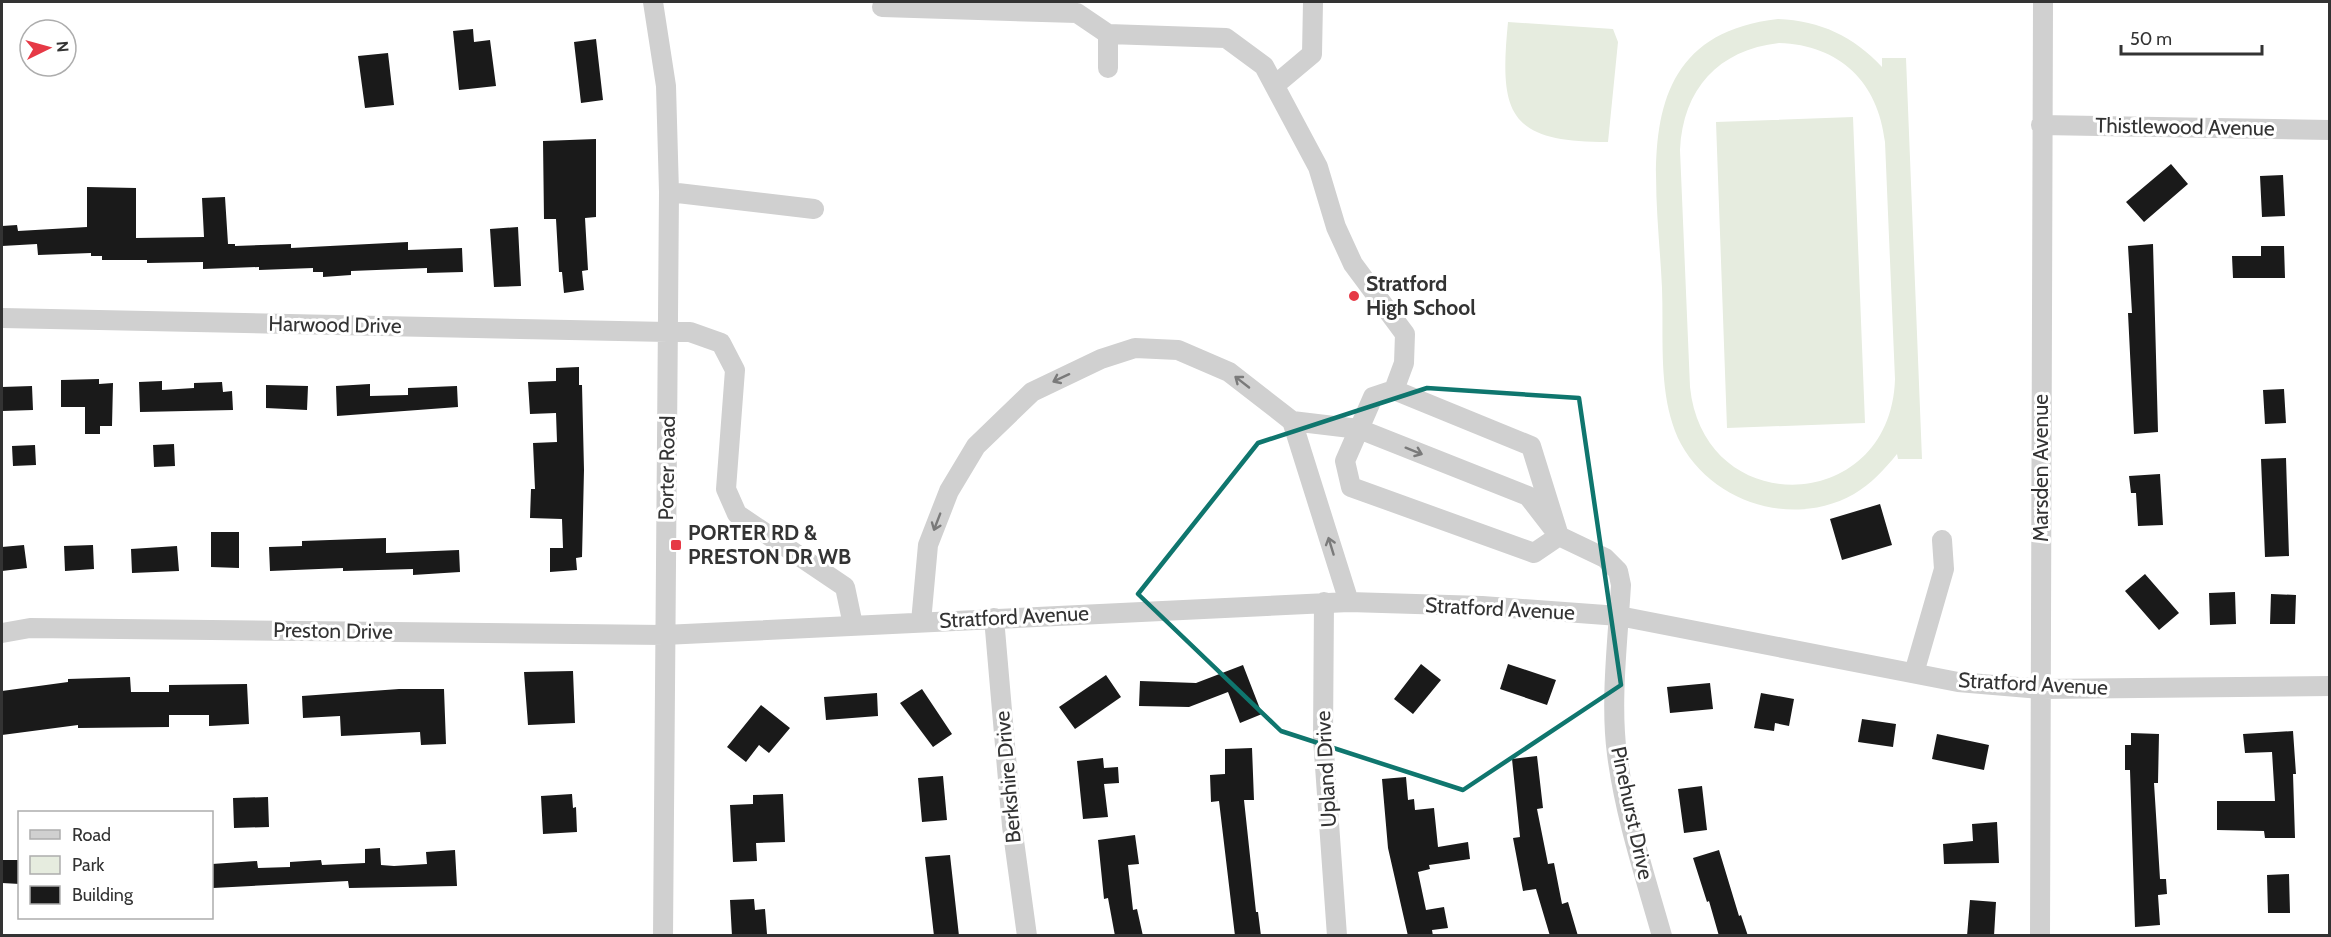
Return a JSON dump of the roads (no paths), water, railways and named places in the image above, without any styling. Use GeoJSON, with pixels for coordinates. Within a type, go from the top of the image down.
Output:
{"type":"FeatureCollection","features":[{"type":"Feature","properties":{"kind":"street","name":"Porter Road"},"geometry":{"type":"LineString","coordinates":[[653,2],[666,86],[669,192],[663,936]]}},
{"type":"Feature","properties":{"kind":"street"},"geometry":{"type":"LineString","coordinates":[[1275,85],[1312,54],[1313,2]]}},
{"type":"Feature","properties":{"kind":"street","name":"Marsden Avenue"},"geometry":{"type":"LineString","coordinates":[[2040,936],[2043,2]]}},
{"type":"Feature","properties":{"kind":"street"},"geometry":{"type":"LineString","coordinates":[[882,7],[1077,13],[1108,34],[1226,38],[1264,66],[1318,166],[1336,228],[1353,264],[1404,334],[1404,363],[1394,390]]}},
{"type":"Feature","properties":{"kind":"street"},"geometry":{"type":"LineString","coordinates":[[1108,34],[1108,68]]}},
{"type":"Feature","properties":{"kind":"street","name":"Thistlewood Avenue"},"geometry":{"type":"LineString","coordinates":[[2041,125],[2330,130]]}},
{"type":"Feature","properties":{"kind":"street"},"geometry":{"type":"LineString","coordinates":[[669,192],[814,209]]}},
{"type":"Feature","properties":{"kind":"street","name":"Harwood Drive"},"geometry":{"type":"LineString","coordinates":[[2,318],[690,332],[721,343],[735,370],[726,489],[737,514],[845,587],[853,625]]}},
{"type":"Feature","properties":{"kind":"street"},"geometry":{"type":"LineString","coordinates":[[921,622],[928,545],[949,492],[976,446],[1032,392],[1101,359],[1135,348],[1178,350],[1229,372],[1292,421],[1359,429],[1528,496],[1559,536]]}},
{"type":"Feature","properties":{"kind":"street"},"geometry":{"type":"LineString","coordinates":[[1394,390],[1532,446],[1559,536],[1534,553],[1351,487],[1344,461],[1374,397],[1394,390]]}},
{"type":"Feature","properties":{"kind":"street"},"geometry":{"type":"LineString","coordinates":[[1292,421],[1349,602]]}},
{"type":"Feature","properties":{"kind":"street","name":"Pinehurst Drive"},"geometry":{"type":"LineString","coordinates":[[1559,536],[1605,558],[1618,571],[1621,585],[1616,678],[1616,752],[1633,838],[1662,936]]}},
{"type":"Feature","properties":{"kind":"street"},"geometry":{"type":"LineString","coordinates":[[1914,673],[1944,568],[1942,540]]}},
{"type":"Feature","properties":{"kind":"street","name":"Stratford Avenue"},"geometry":{"type":"LineString","coordinates":[[664,635],[1324,602],[1482,606],[1619,616],[1958,682],[2041,689],[2330,686]]}},
{"type":"Feature","properties":{"kind":"street","name":"Upland Drive"},"geometry":{"type":"LineString","coordinates":[[1324,602],[1323,738],[1337,936]]}},
{"type":"Feature","properties":{"kind":"street","name":"Berkshire Drive"},"geometry":{"type":"LineString","coordinates":[[994,618],[1012,826],[1027,936]]}},
{"type":"Feature","properties":{"kind":"street","name":"Preston Drive"},"geometry":{"type":"LineString","coordinates":[[2,633],[30,628],[664,635]]}},
{"type":"Feature","properties":{"kind":"place","name":"Stratford High School"},"geometry":{"type":"Point","coordinates":[1354,296]}},
{"type":"Feature","properties":{"kind":"place","name":"PORTER RD & PRESTON DR WB"},"geometry":{"type":"Point","coordinates":[676,545]}}]}
